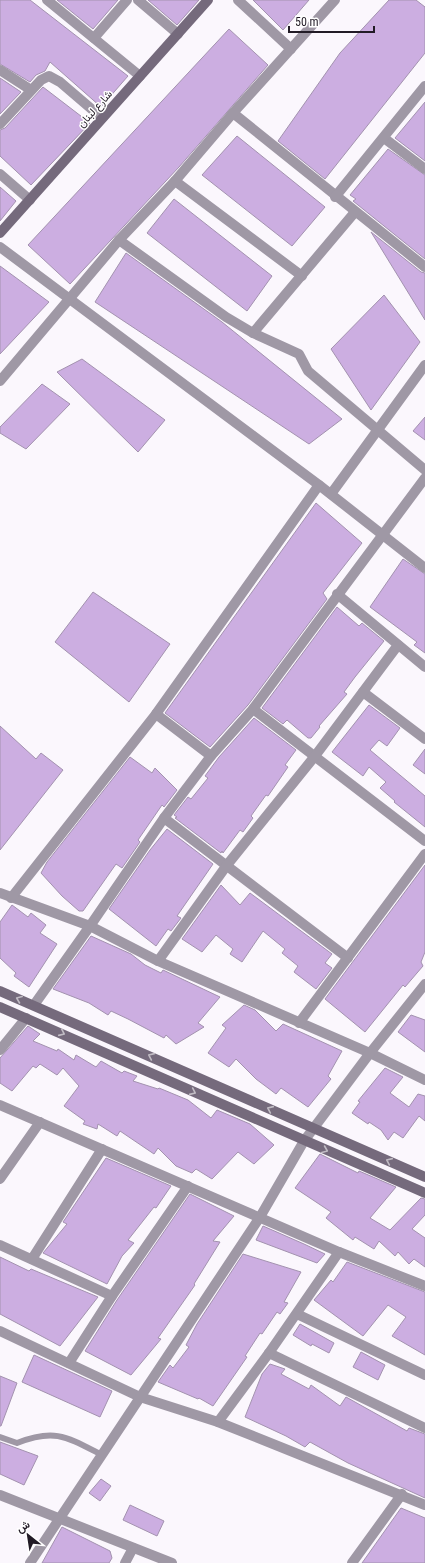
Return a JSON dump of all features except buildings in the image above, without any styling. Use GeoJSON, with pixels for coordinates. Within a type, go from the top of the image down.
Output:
{"type":"FeatureCollection","features":[{"type":"Feature","properties":{"kind":"street"},"geometry":{"type":"LineString","coordinates":[[47,0],[140,76]]}},
{"type":"Feature","properties":{"kind":"street"},"geometry":{"type":"LineString","coordinates":[[94,38],[127,0]]}},
{"type":"Feature","properties":{"kind":"street"},"geometry":{"type":"LineString","coordinates":[[138,0],[178,34]]}},
{"type":"Feature","properties":{"kind":"street","name":"شارع لبنان"},"geometry":{"type":"LineString","coordinates":[[0,233],[208,0]]}},
{"type":"Feature","properties":{"kind":"street"},"geometry":{"type":"LineString","coordinates":[[238,0],[290,49]]}},
{"type":"Feature","properties":{"kind":"street"},"geometry":{"type":"LineString","coordinates":[[0,381],[119,240],[175,181],[233,113],[336,0]]}},
{"type":"Feature","properties":{"kind":"street"},"geometry":{"type":"LineString","coordinates":[[0,70],[31,90]]}},
{"type":"Feature","properties":{"kind":"street"},"geometry":{"type":"LineString","coordinates":[[0,124],[45,77],[53,77],[102,118]]}},
{"type":"Feature","properties":{"kind":"street"},"geometry":{"type":"LineString","coordinates":[[335,197],[425,86]]}},
{"type":"Feature","properties":{"kind":"street"},"geometry":{"type":"LineString","coordinates":[[233,113],[335,197],[425,267]]}},
{"type":"Feature","properties":{"kind":"street"},"geometry":{"type":"LineString","coordinates":[[384,138],[425,169]]}},
{"type":"Feature","properties":{"kind":"street"},"geometry":{"type":"LineString","coordinates":[[0,174],[30,200]]}},
{"type":"Feature","properties":{"kind":"street"},"geometry":{"type":"LineString","coordinates":[[175,181],[302,276]]}},
{"type":"Feature","properties":{"kind":"street"},"geometry":{"type":"LineString","coordinates":[[253,333],[356,212]]}},
{"type":"Feature","properties":{"kind":"street"},"geometry":{"type":"LineString","coordinates":[[119,240],[226,317],[253,333],[299,354],[308,371],[425,470]]}},
{"type":"Feature","properties":{"kind":"street"},"geometry":{"type":"LineString","coordinates":[[0,247],[331,494],[425,568]]}},
{"type":"Feature","properties":{"kind":"street"},"geometry":{"type":"LineString","coordinates":[[331,494],[425,365]]}},
{"type":"Feature","properties":{"kind":"street"},"geometry":{"type":"LineString","coordinates":[[34,1005],[164,818],[211,756],[253,709],[382,533],[425,478]]}},
{"type":"Feature","properties":{"kind":"street"},"geometry":{"type":"LineString","coordinates":[[11,898],[156,714],[319,485]]}},
{"type":"Feature","properties":{"kind":"street"},"geometry":{"type":"LineString","coordinates":[[337,594],[425,667]]}},
{"type":"Feature","properties":{"kind":"street"},"geometry":{"type":"LineString","coordinates":[[158,961],[227,865],[315,756],[398,645]]}},
{"type":"Feature","properties":{"kind":"street"},"geometry":{"type":"LineString","coordinates":[[363,692],[425,739]]}},
{"type":"Feature","properties":{"kind":"street"},"geometry":{"type":"LineString","coordinates":[[253,709],[425,841]]}},
{"type":"Feature","properties":{"kind":"street"},"geometry":{"type":"LineString","coordinates":[[156,714],[211,756]]}},
{"type":"Feature","properties":{"kind":"street"},"geometry":{"type":"LineString","coordinates":[[164,818],[348,958]]}},
{"type":"Feature","properties":{"kind":"street"},"geometry":{"type":"LineString","coordinates":[[299,1023],[425,854]]}},
{"type":"Feature","properties":{"kind":"street"},"geometry":{"type":"LineString","coordinates":[[0,893],[90,926],[158,961],[370,1053],[425,1080]]}},
{"type":"Feature","properties":{"kind":"street"},"geometry":{"type":"LineString","coordinates":[[30,1563],[260,1217],[304,1141],[370,1053],[425,984]]}},
{"type":"Feature","properties":{"kind":"street"},"geometry":{"type":"LineString","coordinates":[[0,991],[425,1177]]}},
{"type":"Feature","properties":{"kind":"street"},"geometry":{"type":"LineString","coordinates":[[0,1007],[425,1193]]}},
{"type":"Feature","properties":{"kind":"street"},"geometry":{"type":"LineString","coordinates":[[0,1050],[26,1018]]}},
{"type":"Feature","properties":{"kind":"street"},"geometry":{"type":"LineString","coordinates":[[0,1105],[339,1252],[425,1286]]}},
{"type":"Feature","properties":{"kind":"street"},"geometry":{"type":"LineString","coordinates":[[0,1179],[40,1122]]}},
{"type":"Feature","properties":{"kind":"street"},"geometry":{"type":"LineString","coordinates":[[32,1259],[102,1149]]}},
{"type":"Feature","properties":{"kind":"street"},"geometry":{"type":"LineString","coordinates":[[69,1363],[112,1296],[188,1186]]}},
{"type":"Feature","properties":{"kind":"street"},"geometry":{"type":"LineString","coordinates":[[0,1246],[112,1296]]}},
{"type":"Feature","properties":{"kind":"street"},"geometry":{"type":"LineString","coordinates":[[218,1422],[269,1354],[339,1252]]}},
{"type":"Feature","properties":{"kind":"street"},"geometry":{"type":"LineString","coordinates":[[297,1314],[425,1375]]}},
{"type":"Feature","properties":{"kind":"street"},"geometry":{"type":"LineString","coordinates":[[1,1333],[140,1397],[218,1422],[402,1494],[425,1505]]}},
{"type":"Feature","properties":{"kind":"street"},"geometry":{"type":"LineString","coordinates":[[269,1354],[425,1428]]}},
{"type":"Feature","properties":{"kind":"street"},"geometry":{"type":"LineString","coordinates":[[352,1563],[402,1494]]}},
{"type":"Feature","properties":{"kind":"street"},"geometry":{"type":"LineString","coordinates":[[0,1495],[172,1563]]}},
{"type":"Feature","properties":{"kind":"street"},"geometry":{"type":"LineString","coordinates":[[125,1563],[133,1548]]}},
{"type":"Feature","properties":{"kind":"lane"},"geometry":{"type":"LineString","coordinates":[[0,1437],[16,1443],[34,1436],[54,1434],[73,1440],[102,1455]]}}]}
